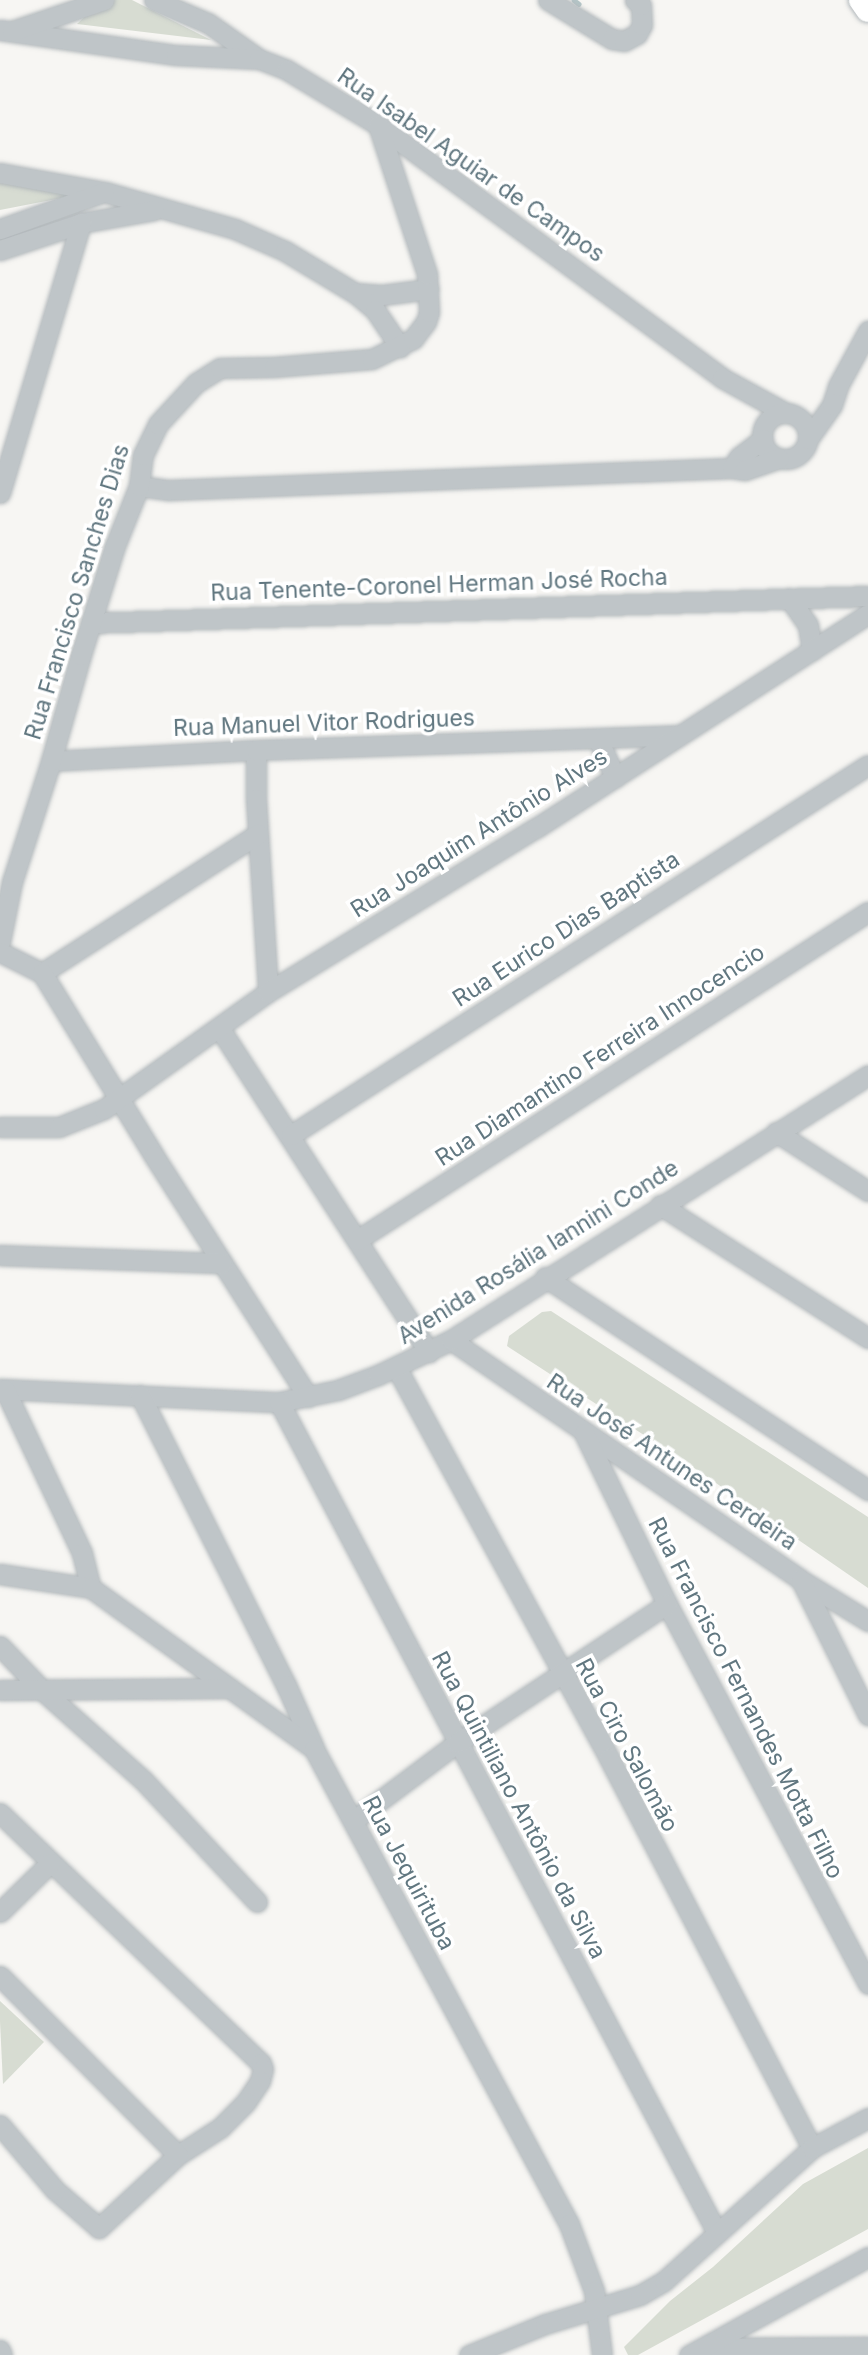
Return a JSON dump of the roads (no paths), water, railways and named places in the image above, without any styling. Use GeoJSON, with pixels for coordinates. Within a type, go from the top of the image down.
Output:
{"type":"FeatureCollection","features":[{"type":"Feature","properties":{"kind":"main road"},"geometry":{"type":"LineString","coordinates":[[861,0],[868,10]]}},
{"type":"Feature","properties":{"kind":"street"},"geometry":{"type":"LineString","coordinates":[[6,30],[104,0]]}},
{"type":"Feature","properties":{"kind":"street"},"geometry":{"type":"LineString","coordinates":[[154,0],[208,23],[259,59]]}},
{"type":"Feature","properties":{"kind":"street"},"geometry":{"type":"LineString","coordinates":[[548,0],[612,39],[624,41],[637,34],[642,25],[638,3]]}},
{"type":"Feature","properties":{"kind":"street","name":"Rua Isabel Aguiar de Campos"},"geometry":{"type":"LineString","coordinates":[[6,30],[176,55],[259,59],[310,82],[378,125],[722,378],[792,415]]}},
{"type":"Feature","properties":{"kind":"street","name":"Rua Francisco Sanches Dias"},"geometry":{"type":"LineString","coordinates":[[0,943],[12,882],[115,546],[139,486],[143,455],[158,424],[212,371],[220,368],[360,362],[400,347],[412,339],[426,322],[429,289],[423,258],[378,125]]}},
{"type":"Feature","properties":{"kind":"street"},"geometry":{"type":"LineString","coordinates":[[0,173],[105,192],[159,209],[212,221],[254,237],[314,267],[355,293],[375,310],[400,347]]}},
{"type":"Feature","properties":{"kind":"street"},"geometry":{"type":"LineString","coordinates":[[0,229],[105,192]]}},
{"type":"Feature","properties":{"kind":"street"},"geometry":{"type":"LineString","coordinates":[[0,250],[81,223],[159,209]]}},
{"type":"Feature","properties":{"kind":"street"},"geometry":{"type":"LineString","coordinates":[[0,493],[81,223]]}},
{"type":"Feature","properties":{"kind":"street"},"geometry":{"type":"LineString","coordinates":[[355,293],[382,295],[429,289]]}},
{"type":"Feature","properties":{"kind":"street"},"geometry":{"type":"LineString","coordinates":[[139,486],[169,490],[356,485],[732,468],[745,470],[801,453],[832,405],[838,386],[868,331]]}},
{"type":"Feature","properties":{"kind":"street","name":"Rua Isabel Aguiar de Campos"},"geometry":{"type":"LineString","coordinates":[[722,378],[764,433]]}},
{"type":"Feature","properties":{"kind":"street"},"geometry":{"type":"LineString","coordinates":[[732,468],[738,457],[764,433],[773,417],[792,415],[838,386]]}},
{"type":"Feature","properties":{"kind":"street"},"geometry":{"type":"LineString","coordinates":[[792,415],[808,431],[808,439]]}},
{"type":"Feature","properties":{"kind":"street"},"geometry":{"type":"LineString","coordinates":[[764,433],[768,451],[779,458]]}},
{"type":"Feature","properties":{"kind":"street","name":"Rua Tenente-Coronel Herman José Rocha"},"geometry":{"type":"LineString","coordinates":[[91,623],[868,596]]}},
{"type":"Feature","properties":{"kind":"street"},"geometry":{"type":"LineString","coordinates":[[789,598],[808,625],[812,651]]}},
{"type":"Feature","properties":{"kind":"street","name":"Rua Joaquim Antônio Alves"},"geometry":{"type":"LineString","coordinates":[[0,1127],[59,1127],[74,1123],[119,1099],[268,992],[615,777],[868,614]]}},
{"type":"Feature","properties":{"kind":"street","name":"Rua Manuel Vitor Rodrigues"},"geometry":{"type":"LineString","coordinates":[[51,761],[256,750],[680,736]]}},
{"type":"Feature","properties":{"kind":"street"},"geometry":{"type":"LineString","coordinates":[[598,739],[615,777]]}},
{"type":"Feature","properties":{"kind":"street"},"geometry":{"type":"LineString","coordinates":[[256,750],[258,834],[268,992]]}},
{"type":"Feature","properties":{"kind":"street","name":"Rua Eurico Dias Baptista"},"geometry":{"type":"LineString","coordinates":[[291,1135],[868,765]]}},
{"type":"Feature","properties":{"kind":"street"},"geometry":{"type":"LineString","coordinates":[[42,973],[258,834]]}},
{"type":"Feature","properties":{"kind":"street","name":"Rua Diamantino Ferreira Innocencio"},"geometry":{"type":"LineString","coordinates":[[357,1240],[868,912]]}},
{"type":"Feature","properties":{"kind":"street"},"geometry":{"type":"LineString","coordinates":[[0,952],[42,973],[308,1397]]}},
{"type":"Feature","properties":{"kind":"street"},"geometry":{"type":"LineString","coordinates":[[220,1029],[429,1352]]}},
{"type":"Feature","properties":{"kind":"street","name":"Avenida Rosália Iannini Conde"},"geometry":{"type":"LineString","coordinates":[[2,1390],[279,1402],[308,1397],[396,1367],[451,1340],[868,1075]]}},
{"type":"Feature","properties":{"kind":"street"},"geometry":{"type":"LineString","coordinates":[[776,1132],[868,1191]]}},
{"type":"Feature","properties":{"kind":"street"},"geometry":{"type":"LineString","coordinates":[[660,1205],[868,1338]]}},
{"type":"Feature","properties":{"kind":"street"},"geometry":{"type":"LineString","coordinates":[[0,1255],[222,1263]]}},
{"type":"Feature","properties":{"kind":"street"},"geometry":{"type":"LineString","coordinates":[[545,1278],[864,1482]]}},
{"type":"Feature","properties":{"kind":"street","name":"Rua José Antunes Cerdeira"},"geometry":{"type":"LineString","coordinates":[[451,1340],[801,1580],[868,1621]]}},
{"type":"Feature","properties":{"kind":"street","name":"Rua Ciro Salomão"},"geometry":{"type":"LineString","coordinates":[[396,1367],[609,1758],[812,2148]]}},
{"type":"Feature","properties":{"kind":"street"},"geometry":{"type":"LineString","coordinates":[[2,1390],[82,1553],[91,1587]]}},
{"type":"Feature","properties":{"kind":"street"},"geometry":{"type":"LineString","coordinates":[[140,1395],[286,1685],[314,1749]]}},
{"type":"Feature","properties":{"kind":"street","name":"Rua Quintiliano Antônio da Silva"},"geometry":{"type":"LineString","coordinates":[[279,1402],[716,2231]]}},
{"type":"Feature","properties":{"kind":"street","name":"Rua Francisco Fernandes Motta Filho"},"geometry":{"type":"LineString","coordinates":[[584,1433],[667,1604],[868,1984]]}},
{"type":"Feature","properties":{"kind":"street","name":"Rua Jequirituba"},"geometry":{"type":"LineString","coordinates":[[0,1574],[91,1587],[314,1749],[569,2224],[590,2276],[602,2355]]}},
{"type":"Feature","properties":{"kind":"street"},"geometry":{"type":"LineString","coordinates":[[801,1580],[868,1715]]}},
{"type":"Feature","properties":{"kind":"street"},"geometry":{"type":"LineString","coordinates":[[354,1820],[457,1743],[667,1604]]}},
{"type":"Feature","properties":{"kind":"street"},"geometry":{"type":"LineString","coordinates":[[0,1646],[42,1690],[143,1780],[257,1902]]}},
{"type":"Feature","properties":{"kind":"street"},"geometry":{"type":"LineString","coordinates":[[262,1712],[279,1702],[286,1685]]}},
{"type":"Feature","properties":{"kind":"street"},"geometry":{"type":"LineString","coordinates":[[0,1690],[230,1688]]}},
{"type":"Feature","properties":{"kind":"street"},"geometry":{"type":"LineString","coordinates":[[0,1813],[261,2063],[262,2075],[246,2102],[220,2128],[178,2155],[99,2228],[55,2190],[0,2125]]}},
{"type":"Feature","properties":{"kind":"street"},"geometry":{"type":"LineString","coordinates":[[0,1912],[50,1863]]}},
{"type":"Feature","properties":{"kind":"street"},"geometry":{"type":"LineString","coordinates":[[0,1976],[178,2155]]}},
{"type":"Feature","properties":{"kind":"street"},"geometry":{"type":"LineString","coordinates":[[469,2355],[545,2324],[627,2302],[664,2281],[716,2231],[812,2148],[868,2119]]}},
{"type":"Feature","properties":{"kind":"street"},"geometry":{"type":"LineString","coordinates":[[696,2351],[868,2257]]}},
{"type":"Feature","properties":{"kind":"street"},"geometry":{"type":"LineString","coordinates":[[696,2351],[868,2347]]}},
{"type":"Feature","properties":{"kind":"waterway"},"geometry":{"type":"LineString","coordinates":[[574,0],[579,4]]}}]}
